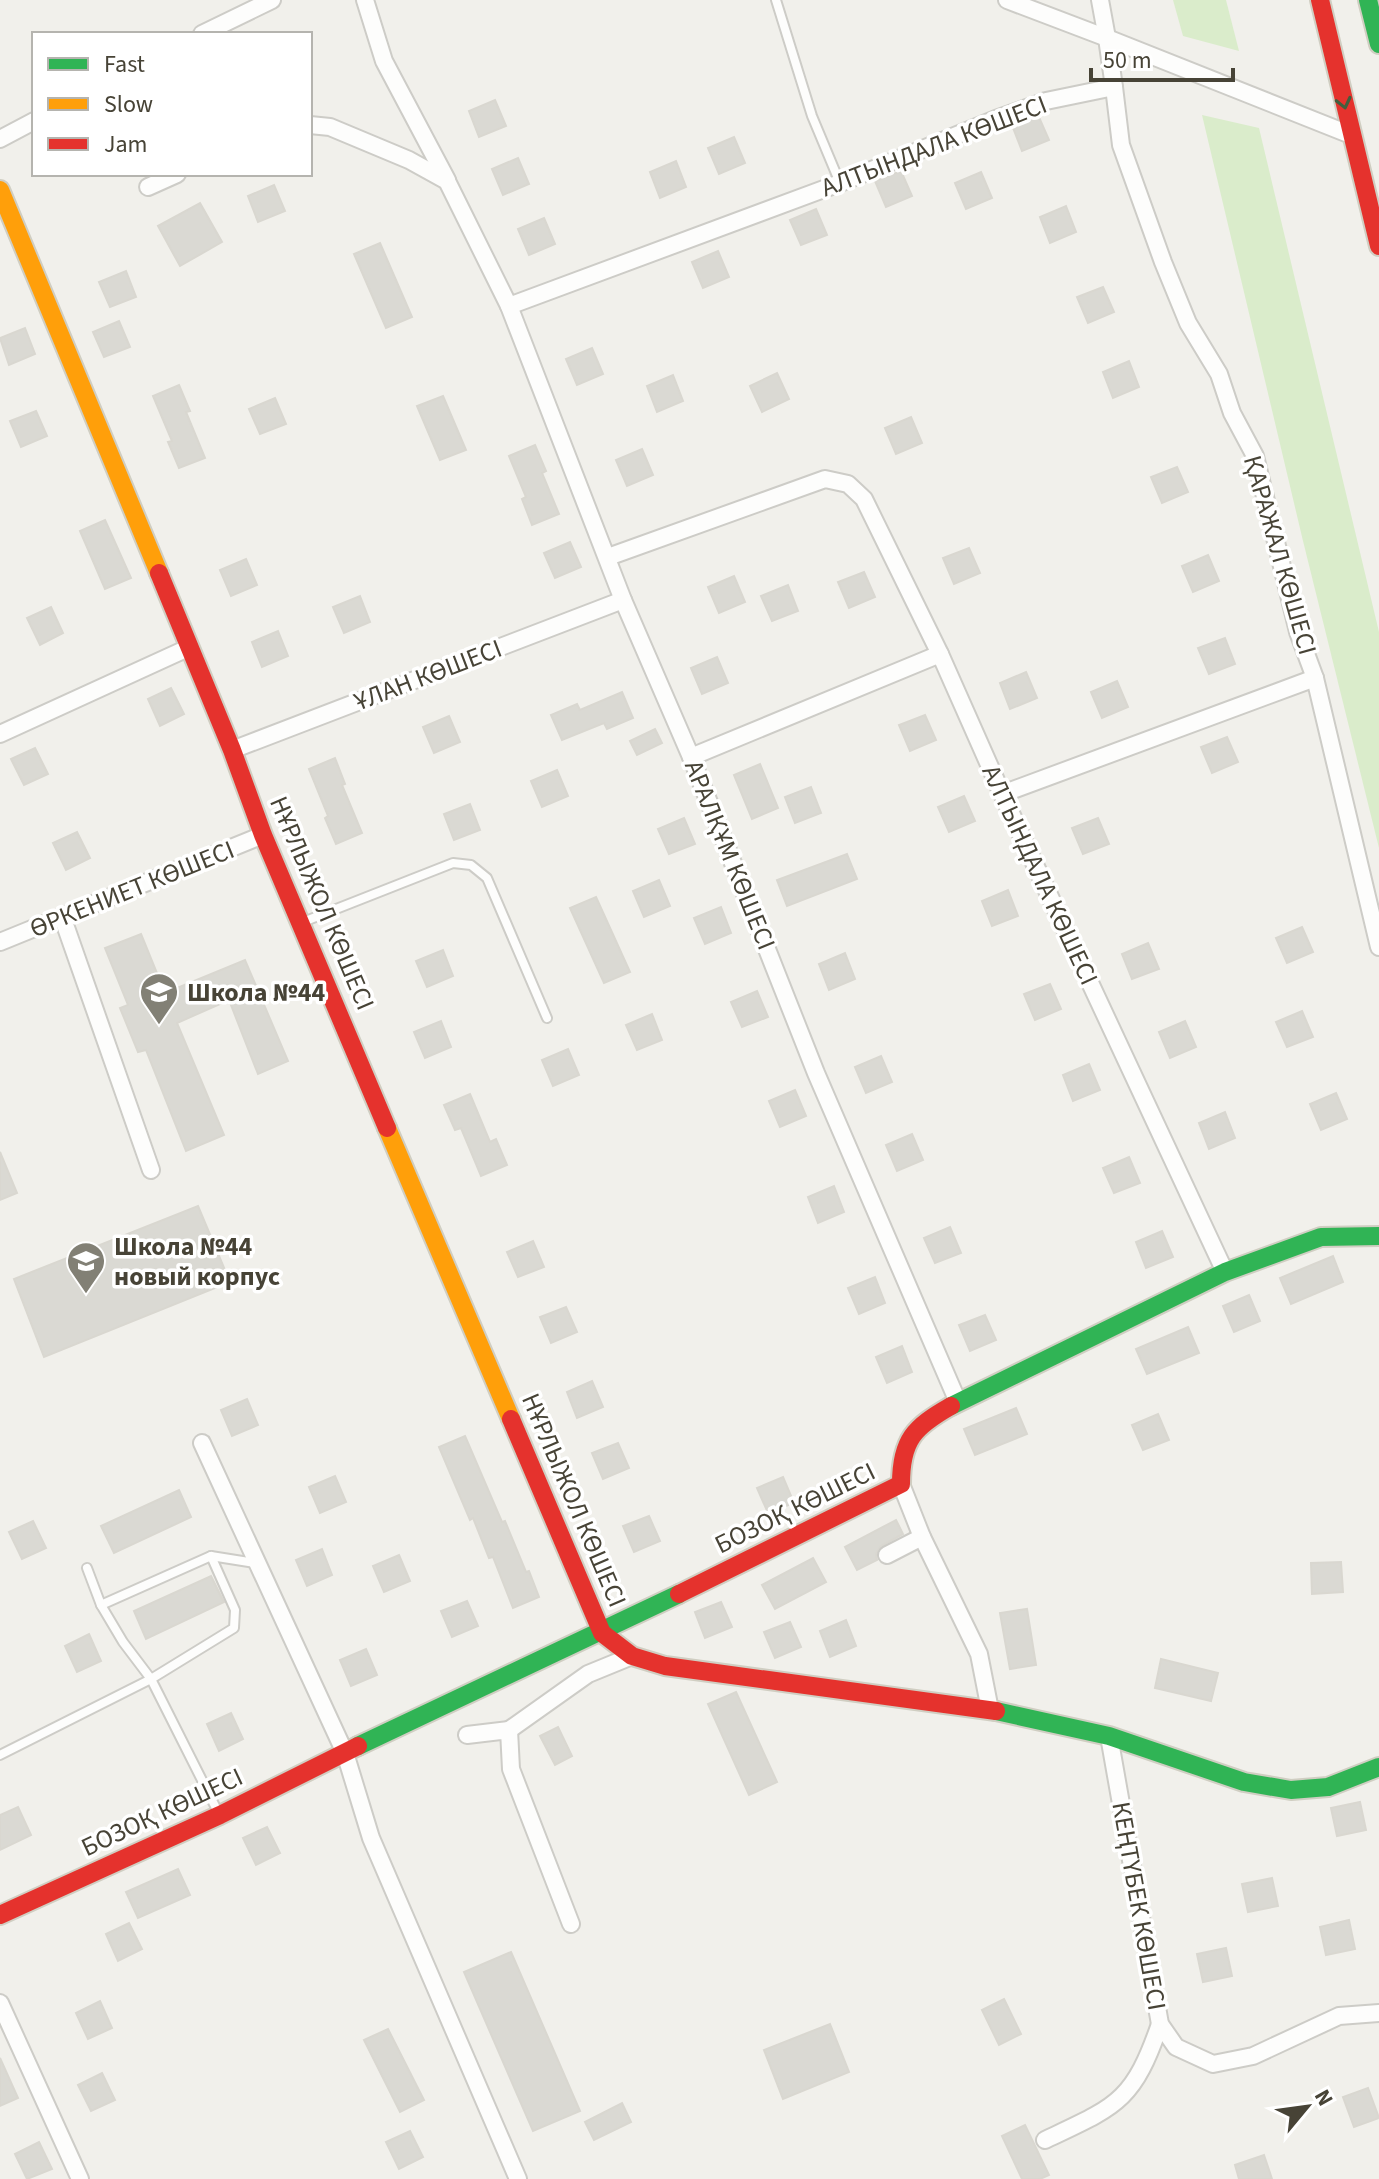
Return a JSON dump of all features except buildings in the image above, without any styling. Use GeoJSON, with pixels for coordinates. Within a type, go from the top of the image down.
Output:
{"type":"FeatureCollection","features":[{"type":"Feature","properties":{"kind":"street"},"geometry":{"type":"LineString","coordinates":[[206,32],[272,0]]}},
{"type":"Feature","properties":{"kind":"street","name":"АРАЛҚҰМ КӨШЕСІ"},"geometry":{"type":"LineString","coordinates":[[365,0],[384,61],[509,306],[623,600],[691,757],[816,1073],[958,1402]]}},
{"type":"Feature","properties":{"kind":"street"},"geometry":{"type":"LineString","coordinates":[[1007,0],[1351,135]]}},
{"type":"Feature","properties":{"kind":"street"},"geometry":{"type":"LineString","coordinates":[[1100,0],[1114,87]]}},
{"type":"Feature","properties":{"kind":"street"},"geometry":{"type":"LineString","coordinates":[[1320,0],[1379,246]]}},
{"type":"Feature","properties":{"kind":"street"},"geometry":{"type":"LineString","coordinates":[[1368,0],[1379,44]]}},
{"type":"Feature","properties":{"kind":"street"},"geometry":{"type":"LineString","coordinates":[[233,17],[240,32]]}},
{"type":"Feature","properties":{"kind":"street","name":"АЛТЫНДАЛА КӨШЕСІ"},"geometry":{"type":"LineString","coordinates":[[509,306],[840,183],[996,119],[1046,101],[1114,87]]}},
{"type":"Feature","properties":{"kind":"street","name":"ҚАРАЖАЛ КӨШЕСІ"},"geometry":{"type":"LineString","coordinates":[[1114,87],[1121,145],[1163,262],[1188,323],[1219,374],[1232,413],[1255,456],[1298,632],[1315,678],[1379,947]]}},
{"type":"Feature","properties":{"kind":"street"},"geometry":{"type":"LineString","coordinates":[[0,139],[32,122]]}},
{"type":"Feature","properties":{"kind":"street"},"geometry":{"type":"LineString","coordinates":[[312,125],[330,127],[409,160],[447,181]]}},
{"type":"Feature","properties":{"kind":"street"},"geometry":{"type":"LineString","coordinates":[[148,187],[173,176]]}},
{"type":"Feature","properties":{"kind":"street","name":"НҰРЛЫЖОЛ КӨШЕСІ"},"geometry":{"type":"LineString","coordinates":[[0,190],[232,750],[263,835],[602,1633]]}},
{"type":"Feature","properties":{"kind":"street","name":"АЛТЫНДАЛА КӨШЕСІ"},"geometry":{"type":"LineString","coordinates":[[608,557],[825,479],[848,484],[864,499],[940,654],[1225,1272]]}},
{"type":"Feature","properties":{"kind":"street","name":"ҰЛАН КӨШЕСІ"},"geometry":{"type":"LineString","coordinates":[[232,750],[623,600]]}},
{"type":"Feature","properties":{"kind":"street"},"geometry":{"type":"LineString","coordinates":[[0,734],[188,648]]}},
{"type":"Feature","properties":{"kind":"street"},"geometry":{"type":"LineString","coordinates":[[691,757],[940,654]]}},
{"type":"Feature","properties":{"kind":"street"},"geometry":{"type":"LineString","coordinates":[[1002,794],[1315,678]]}},
{"type":"Feature","properties":{"kind":"street","name":"ӨРКЕНИЕТ КӨШЕСІ"},"geometry":{"type":"LineString","coordinates":[[0,942],[63,919],[263,835]]}},
{"type":"Feature","properties":{"kind":"street"},"geometry":{"type":"LineString","coordinates":[[63,919],[151,1170]]}},
{"type":"Feature","properties":{"kind":"street","name":"БОЗОҚ КӨШЕСІ"},"geometry":{"type":"LineString","coordinates":[[0,1915],[220,1815],[602,1633],[901,1484],[904,1446],[919,1424],[958,1402],[1225,1272],[1321,1237],[1379,1236]]}},
{"type":"Feature","properties":{"kind":"street"},"geometry":{"type":"LineString","coordinates":[[202,1443],[345,1753],[371,1838],[518,2179]]}},
{"type":"Feature","properties":{"kind":"street"},"geometry":{"type":"LineString","coordinates":[[901,1484],[922,1537],[979,1654],[990,1710]]}},
{"type":"Feature","properties":{"kind":"street"},"geometry":{"type":"LineString","coordinates":[[887,1555],[922,1537]]}},
{"type":"Feature","properties":{"kind":"street"},"geometry":{"type":"LineString","coordinates":[[602,1633],[632,1656],[665,1666],[990,1710],[1109,1736],[1244,1782],[1291,1790],[1328,1787],[1379,1767]]}},
{"type":"Feature","properties":{"kind":"street"},"geometry":{"type":"LineString","coordinates":[[467,1735],[509,1730],[588,1674],[632,1656]]}},
{"type":"Feature","properties":{"kind":"street"},"geometry":{"type":"LineString","coordinates":[[509,1730],[511,1769],[571,1924]]}},
{"type":"Feature","properties":{"kind":"street","name":"КЕҢТҮБЕК КӨШЕСІ"},"geometry":{"type":"LineString","coordinates":[[1109,1736],[1160,2024],[1176,2047],[1213,2064],[1253,2056],[1339,2016],[1379,2013]]}},
{"type":"Feature","properties":{"kind":"street"},"geometry":{"type":"LineString","coordinates":[[0,2003],[80,2179]]}},
{"type":"Feature","properties":{"kind":"street"},"geometry":{"type":"LineString","coordinates":[[1045,2140],[1107,2111],[1133,2086],[1160,2024]]}},
{"type":"Feature","properties":{"kind":"lane"},"geometry":{"type":"LineString","coordinates":[[776,0],[812,116],[840,183]]}},
{"type":"Feature","properties":{"kind":"lane"},"geometry":{"type":"LineString","coordinates":[[302,923],[453,863],[471,865],[487,878],[547,1018]]}},
{"type":"Feature","properties":{"kind":"lane"},"geometry":{"type":"LineString","coordinates":[[0,1755],[151,1679],[234,1628],[235,1610],[211,1556]]}},
{"type":"Feature","properties":{"kind":"lane"},"geometry":{"type":"LineString","coordinates":[[101,1605],[211,1556],[255,1563]]}},
{"type":"Feature","properties":{"kind":"lane"},"geometry":{"type":"LineString","coordinates":[[87,1568],[101,1605],[123,1642],[151,1679],[220,1815]]}},
{"type":"Feature","properties":{"kind":"green space"},"geometry":{"type":"Polygon","coordinates":[[[1173,0],[1226,0],[1239,51],[1183,36],[1173,0]]]}},
{"type":"Feature","properties":{"kind":"green space"},"geometry":{"type":"Polygon","coordinates":[[[1202,115],[1259,128],[1379,632],[1379,848],[1303,541],[1202,115]]]}},
{"type":"Feature","properties":{"kind":"traffic: fast"},"geometry":{"type":"LineString","coordinates":[[1368,0],[1379,44]]}},
{"type":"Feature","properties":{"kind":"traffic: fast"},"geometry":{"type":"LineString","coordinates":[[951,1406],[1225,1272],[1321,1237],[1379,1236]]}},
{"type":"Feature","properties":{"kind":"traffic: fast"},"geometry":{"type":"LineString","coordinates":[[358,1746],[679,1594]]}},
{"type":"Feature","properties":{"kind":"traffic: fast"},"geometry":{"type":"LineString","coordinates":[[996,1711],[1109,1736],[1244,1782],[1291,1790],[1328,1787],[1379,1767]]}},
{"type":"Feature","properties":{"kind":"traffic: slow"},"geometry":{"type":"LineString","coordinates":[[0,190],[159,573]]}},
{"type":"Feature","properties":{"kind":"traffic: slow"},"geometry":{"type":"LineString","coordinates":[[387,1128],[511,1419]]}},
{"type":"Feature","properties":{"kind":"traffic: jam"},"geometry":{"type":"LineString","coordinates":[[1320,0],[1379,246]]}},
{"type":"Feature","properties":{"kind":"traffic: jam"},"geometry":{"type":"LineString","coordinates":[[159,573],[232,750],[263,835],[387,1128]]}},
{"type":"Feature","properties":{"kind":"traffic: jam"},"geometry":{"type":"LineString","coordinates":[[679,1594],[901,1484],[904,1456],[912,1436],[951,1406]]}},
{"type":"Feature","properties":{"kind":"traffic: jam"},"geometry":{"type":"LineString","coordinates":[[511,1419],[602,1633],[632,1656],[665,1666],[996,1711]]}},
{"type":"Feature","properties":{"kind":"traffic: jam"},"geometry":{"type":"LineString","coordinates":[[0,1915],[220,1815],[358,1746]]}},
{"type":"Feature","properties":{"kind":"place","name":"Школа №44"},"geometry":{"type":"Point","coordinates":[159,1026]}},
{"type":"Feature","properties":{"kind":"place","name":"Школа №44 новый корпус"},"geometry":{"type":"Point","coordinates":[86,1295]}}]}
